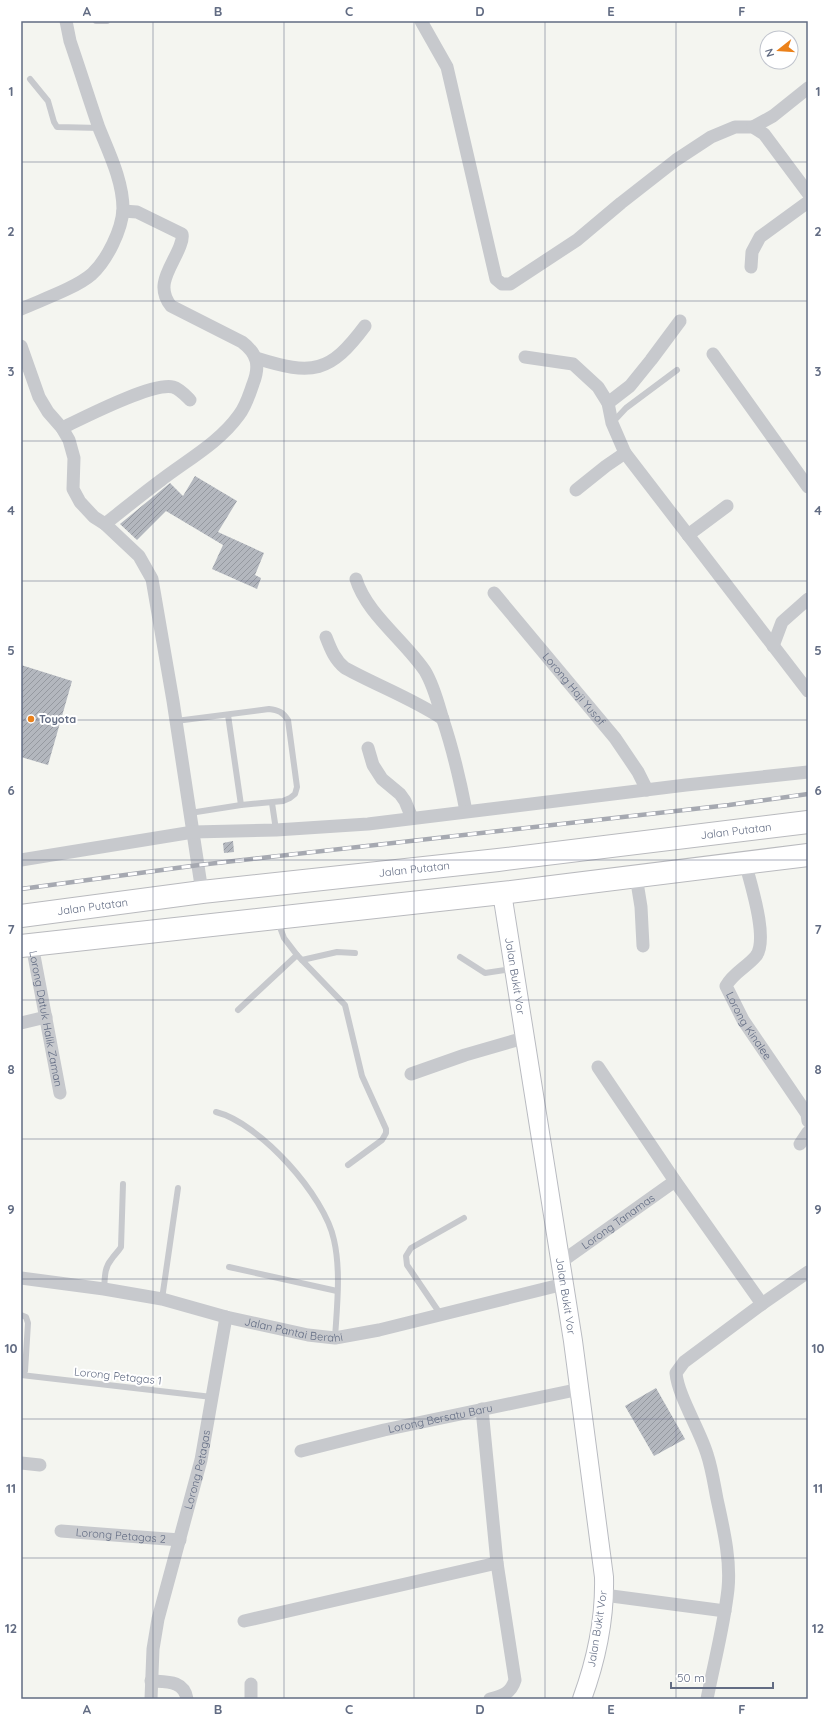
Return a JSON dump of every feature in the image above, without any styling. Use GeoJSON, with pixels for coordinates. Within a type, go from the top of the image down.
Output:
{"type":"FeatureCollection","features":[{"type":"Feature","properties":{"kind":"highway","name":"Jalan Putatan"},"geometry":{"type":"LineString","coordinates":[[21,916],[202,892],[511,859],[808,822]]}},
{"type":"Feature","properties":{"kind":"highway"},"geometry":{"type":"LineString","coordinates":[[27,946],[509,892],[808,855]]}},
{"type":"Feature","properties":{"kind":"highway"},"geometry":{"type":"LineString","coordinates":[[509,892],[511,859]]}},
{"type":"Feature","properties":{"kind":"highway"},"geometry":{"type":"LineString","coordinates":[[132,901],[137,933]]}},
{"type":"Feature","properties":{"kind":"street"},"geometry":{"type":"LineString","coordinates":[[21,309],[77,283],[99,267],[109,252],[123,211],[121,193],[116,172],[70,41],[66,21]]}},
{"type":"Feature","properties":{"kind":"street"},"geometry":{"type":"LineString","coordinates":[[421,21],[447,67],[496,279],[502,284],[510,284],[577,240],[664,170],[711,137],[735,127],[753,128],[764,134],[808,193]]}},
{"type":"Feature","properties":{"kind":"street"},"geometry":{"type":"LineString","coordinates":[[753,128],[773,116],[808,88]]}},
{"type":"Feature","properties":{"kind":"street"},"geometry":{"type":"LineString","coordinates":[[751,267],[752,252],[760,236],[808,202]]}},
{"type":"Feature","properties":{"kind":"street"},"geometry":{"type":"LineString","coordinates":[[105,524],[212,443],[233,422],[245,404],[255,378],[256,358],[252,349],[242,342],[171,306],[166,299],[163,291],[164,282],[183,238],[182,234],[137,212],[123,211]]}},
{"type":"Feature","properties":{"kind":"street"},"geometry":{"type":"LineString","coordinates":[[608,404],[630,386],[680,322]]}},
{"type":"Feature","properties":{"kind":"street"},"geometry":{"type":"LineString","coordinates":[[256,358],[294,367],[316,367],[331,362],[338,357],[354,341],[365,326]]}},
{"type":"Feature","properties":{"kind":"street"},"geometry":{"type":"LineString","coordinates":[[21,346],[39,397],[48,412],[62,428],[69,440],[74,458],[73,490],[87,511],[105,524],[139,556],[152,579],[202,892]]}},
{"type":"Feature","properties":{"kind":"street"},"geometry":{"type":"LineString","coordinates":[[713,354],[808,487]]}},
{"type":"Feature","properties":{"kind":"street"},"geometry":{"type":"LineString","coordinates":[[525,357],[573,364],[598,387],[608,404],[612,423],[625,453],[808,691]]}},
{"type":"Feature","properties":{"kind":"street"},"geometry":{"type":"LineString","coordinates":[[62,428],[118,403],[165,386],[174,387],[190,400]]}},
{"type":"Feature","properties":{"kind":"street"},"geometry":{"type":"LineString","coordinates":[[576,490],[625,453]]}},
{"type":"Feature","properties":{"kind":"street"},"geometry":{"type":"LineString","coordinates":[[688,535],[727,506]]}},
{"type":"Feature","properties":{"kind":"street"},"geometry":{"type":"LineString","coordinates":[[356,579],[368,604],[425,671],[434,692],[456,762],[466,811]]}},
{"type":"Feature","properties":{"kind":"street","name":"Lorong Haji Yusof"},"geometry":{"type":"LineString","coordinates":[[494,593],[615,738],[638,772],[647,790]]}},
{"type":"Feature","properties":{"kind":"street"},"geometry":{"type":"LineString","coordinates":[[773,646],[782,622],[808,599]]}},
{"type":"Feature","properties":{"kind":"street"},"geometry":{"type":"LineString","coordinates":[[326,637],[332,654],[338,663],[345,668],[430,710],[443,719]]}},
{"type":"Feature","properties":{"kind":"street"},"geometry":{"type":"LineString","coordinates":[[368,748],[374,765],[382,779],[403,798],[412,818]]}},
{"type":"Feature","properties":{"kind":"street"},"geometry":{"type":"LineString","coordinates":[[21,860],[193,832],[276,830],[368,824],[466,811],[808,772]]}},
{"type":"Feature","properties":{"kind":"street","name":"Lorong Kinalee"},"geometry":{"type":"LineString","coordinates":[[745,862],[758,914],[761,947],[756,956],[731,978],[726,986],[743,1020],[807,1114],[808,1122]]}},
{"type":"Feature","properties":{"kind":"street"},"geometry":{"type":"LineString","coordinates":[[636,876],[641,907],[643,946]]}},
{"type":"Feature","properties":{"kind":"street","name":"Jalan Bukit Vor"},"geometry":{"type":"LineString","coordinates":[[509,892],[513,969],[561,1262],[580,1389],[603,1571],[604,1595],[595,1652],[582,1699]]}},
{"type":"Feature","properties":{"kind":"street","name":"Lorong Datuk Halik Zaman"},"geometry":{"type":"LineString","coordinates":[[27,946],[46,1017],[60,1093]]}},
{"type":"Feature","properties":{"kind":"street"},"geometry":{"type":"LineString","coordinates":[[21,1023],[46,1017]]}},
{"type":"Feature","properties":{"kind":"street"},"geometry":{"type":"LineString","coordinates":[[411,1074],[465,1055],[524,1038]]}},
{"type":"Feature","properties":{"kind":"street"},"geometry":{"type":"LineString","coordinates":[[598,1067],[675,1182],[762,1304]]}},
{"type":"Feature","properties":{"kind":"street"},"geometry":{"type":"LineString","coordinates":[[800,1144],[808,1132]]}},
{"type":"Feature","properties":{"kind":"street","name":"Lorong Tanamas"},"geometry":{"type":"LineString","coordinates":[[561,1262],[675,1182]]}},
{"type":"Feature","properties":{"kind":"street"},"geometry":{"type":"LineString","coordinates":[[706,1699],[725,1611],[728,1588],[727,1559],[716,1492],[707,1454],[681,1392],[676,1373],[684,1362],[808,1272]]}},
{"type":"Feature","properties":{"kind":"street","name":"Jalan Pantai Berahi"},"geometry":{"type":"LineString","coordinates":[[21,1278],[104,1289],[162,1299],[226,1317],[308,1335],[336,1338],[363,1334],[564,1284]]}},
{"type":"Feature","properties":{"kind":"street","name":"Lorong Petagas"},"geometry":{"type":"LineString","coordinates":[[151,1699],[153,1648],[158,1619],[201,1460],[226,1317]]}},
{"type":"Feature","properties":{"kind":"street","name":"Lorong Bersatu Baru"},"geometry":{"type":"LineString","coordinates":[[301,1451],[384,1430],[580,1389]]}},
{"type":"Feature","properties":{"kind":"street"},"geometry":{"type":"LineString","coordinates":[[482,1409],[497,1563],[515,1680],[507,1693],[490,1699]]}},
{"type":"Feature","properties":{"kind":"street"},"geometry":{"type":"LineString","coordinates":[[21,1463],[40,1465]]}},
{"type":"Feature","properties":{"kind":"street","name":"Lorong Petagas 2"},"geometry":{"type":"LineString","coordinates":[[61,1531],[180,1540]]}},
{"type":"Feature","properties":{"kind":"street"},"geometry":{"type":"LineString","coordinates":[[244,1621],[497,1563]]}},
{"type":"Feature","properties":{"kind":"street"},"geometry":{"type":"LineString","coordinates":[[604,1595],[725,1611]]}},
{"type":"Feature","properties":{"kind":"street"},"geometry":{"type":"LineString","coordinates":[[151,1681],[172,1682],[177,1684],[183,1688],[187,1699]]}},
{"type":"Feature","properties":{"kind":"street"},"geometry":{"type":"LineString","coordinates":[[250,1699],[251,1684]]}},
{"type":"Feature","properties":{"kind":"lane"},"geometry":{"type":"LineString","coordinates":[[96,21],[107,21]]}},
{"type":"Feature","properties":{"kind":"lane"},"geometry":{"type":"LineString","coordinates":[[30,79],[48,101],[57,127],[100,128]]}},
{"type":"Feature","properties":{"kind":"lane"},"geometry":{"type":"LineString","coordinates":[[612,423],[626,408],[677,370]]}},
{"type":"Feature","properties":{"kind":"lane"},"geometry":{"type":"LineString","coordinates":[[176,722],[269,709],[278,710],[285,714],[288,720],[297,787],[295,794],[290,798],[272,803],[241,805],[190,813]]}},
{"type":"Feature","properties":{"kind":"lane"},"geometry":{"type":"LineString","coordinates":[[228,715],[241,805]]}},
{"type":"Feature","properties":{"kind":"lane"},"geometry":{"type":"LineString","coordinates":[[272,803],[276,830]]}},
{"type":"Feature","properties":{"kind":"lane"},"geometry":{"type":"LineString","coordinates":[[276,917],[284,938],[297,955],[345,1004],[362,1076],[386,1129],[386,1133],[382,1140],[348,1165]]}},
{"type":"Feature","properties":{"kind":"lane"},"geometry":{"type":"LineString","coordinates":[[302,960],[337,952],[355,953]]}},
{"type":"Feature","properties":{"kind":"lane"},"geometry":{"type":"LineString","coordinates":[[238,1010],[297,955]]}},
{"type":"Feature","properties":{"kind":"lane"},"geometry":{"type":"LineString","coordinates":[[460,957],[485,973],[513,969]]}},
{"type":"Feature","properties":{"kind":"lane"},"geometry":{"type":"LineString","coordinates":[[216,1112],[234,1119],[254,1132],[277,1152],[316,1200],[330,1225],[334,1240],[337,1267],[336,1338]]}},
{"type":"Feature","properties":{"kind":"lane"},"geometry":{"type":"LineString","coordinates":[[104,1289],[106,1270],[110,1260],[118,1253],[121,1247],[122,1184]]}},
{"type":"Feature","properties":{"kind":"lane"},"geometry":{"type":"LineString","coordinates":[[162,1299],[178,1188]]}},
{"type":"Feature","properties":{"kind":"lane"},"geometry":{"type":"LineString","coordinates":[[441,1315],[407,1265],[406,1256],[411,1248],[464,1218]]}},
{"type":"Feature","properties":{"kind":"lane"},"geometry":{"type":"LineString","coordinates":[[229,1267],[337,1291]]}},
{"type":"Feature","properties":{"kind":"lane"},"geometry":{"type":"LineString","coordinates":[[21,1315],[26,1317],[28,1323],[25,1371],[21,1375]]}},
{"type":"Feature","properties":{"kind":"lane","name":"Lorong Petagas 1"},"geometry":{"type":"LineString","coordinates":[[21,1375],[212,1397]]}},
{"type":"Feature","properties":{"kind":"building"},"geometry":{"type":"Polygon","coordinates":[[[195,476],[237,501],[218,532],[264,553],[255,575],[261,578],[257,589],[212,569],[223,545],[166,511],[137,540],[120,524],[170,483],[183,496],[195,476]]]}},
{"type":"Feature","properties":{"kind":"building"},"geometry":{"type":"Polygon","coordinates":[[[21,665],[72,681],[48,765],[21,757],[21,665]]]}},
{"type":"Feature","properties":{"kind":"building"},"geometry":{"type":"Polygon","coordinates":[[[233,841],[234,852],[224,853],[223,843],[233,841]]]}},
{"type":"Feature","properties":{"kind":"building"},"geometry":{"type":"Polygon","coordinates":[[[656,1388],[685,1439],[654,1456],[625,1406],[656,1388]]]}},
{"type":"Feature","properties":{"kind":"railway"},"geometry":{"type":"LineString","coordinates":[[21,889],[199,865],[729,805],[808,794]]}},
{"type":"Feature","properties":{"kind":"place","name":"Toyota"},"geometry":{"type":"Point","coordinates":[31,719]}}]}
